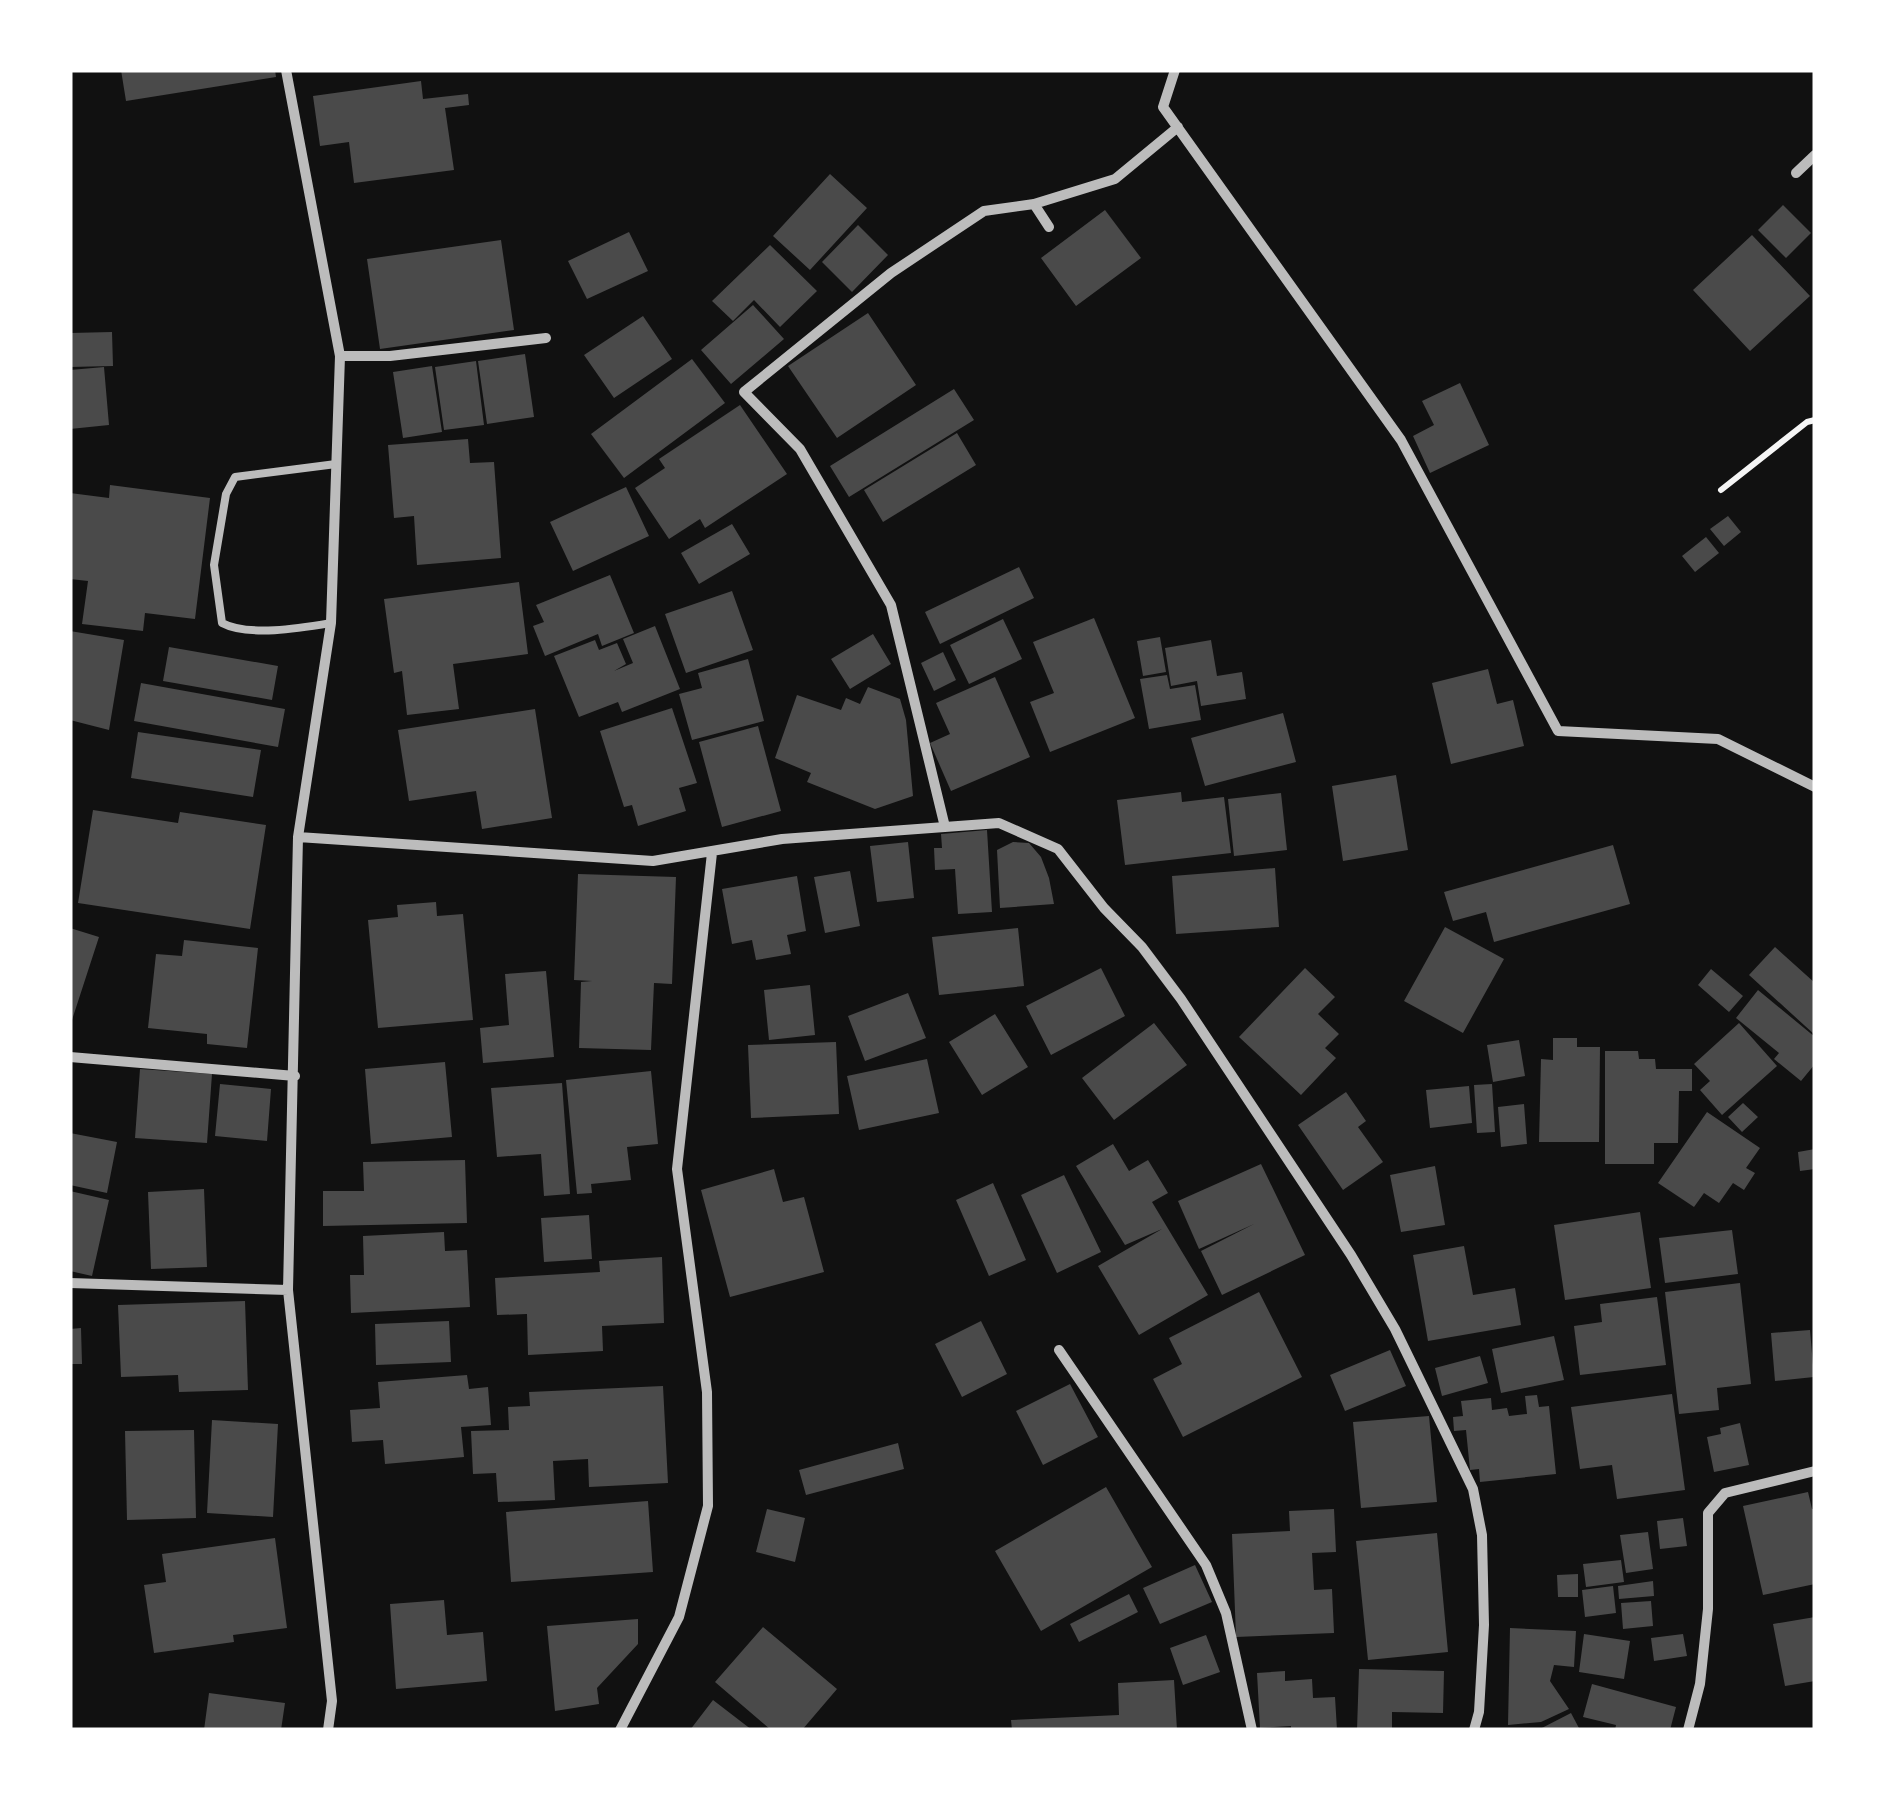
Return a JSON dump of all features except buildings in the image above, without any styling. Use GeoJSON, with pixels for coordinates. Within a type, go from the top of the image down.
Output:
{"type":"FeatureCollection","features":[{"type":"Feature","properties":{"kind":"street"},"geometry":{"type":"LineString","coordinates":[[286,70],[340,356],[331,623],[298,838],[288,1290],[332,1701],[328,1730]]}},
{"type":"Feature","properties":{"kind":"street"},"geometry":{"type":"LineString","coordinates":[[1175,70],[1164,107],[1401,440],[1558,731],[1718,738],[1815,787]]}},
{"type":"Feature","properties":{"kind":"street"},"geometry":{"type":"LineString","coordinates":[[945,827],[891,605],[800,449],[744,392],[891,272],[984,211],[1034,204],[1115,180],[1178,127]]}},
{"type":"Feature","properties":{"kind":"street"},"geometry":{"type":"LineString","coordinates":[[1796,174],[1815,156]]}},
{"type":"Feature","properties":{"kind":"street"},"geometry":{"type":"LineString","coordinates":[[1034,204],[1049,227]]}},
{"type":"Feature","properties":{"kind":"street"},"geometry":{"type":"LineString","coordinates":[[340,356],[390,356],[546,338]]}},
{"type":"Feature","properties":{"kind":"street"},"geometry":{"type":"LineString","coordinates":[[298,838],[653,861],[782,838],[999,822],[1058,849],[1104,908],[1142,947],[1245,1091],[1386,1314],[1473,1489],[1482,1535],[1484,1625],[1479,1712],[1474,1730]]}},
{"type":"Feature","properties":{"kind":"street"},"geometry":{"type":"LineString","coordinates":[[620,1730],[679,1617],[708,1506],[707,1392],[678,1169],[712,852]]}},
{"type":"Feature","properties":{"kind":"street"},"geometry":{"type":"LineString","coordinates":[[70,1058],[295,1076]]}},
{"type":"Feature","properties":{"kind":"street"},"geometry":{"type":"LineString","coordinates":[[70,1283],[288,1290]]}},
{"type":"Feature","properties":{"kind":"street"},"geometry":{"type":"LineString","coordinates":[[1059,1350],[1206,1565],[1226,1613],[1252,1730]]}},
{"type":"Feature","properties":{"kind":"street"},"geometry":{"type":"LineString","coordinates":[[1688,1730],[1700,1684],[1708,1609],[1708,1513],[1726,1494],[1815,1471]]}},
{"type":"Feature","properties":{"kind":"lane"},"geometry":{"type":"LineString","coordinates":[[331,623],[295,629],[232,628],[222,623],[214,565],[226,494],[236,477],[336,464]]}},
{"type":"Feature","properties":{"kind":"path"},"geometry":{"type":"LineString","coordinates":[[1722,490],[1807,422],[1815,420]]}}]}
